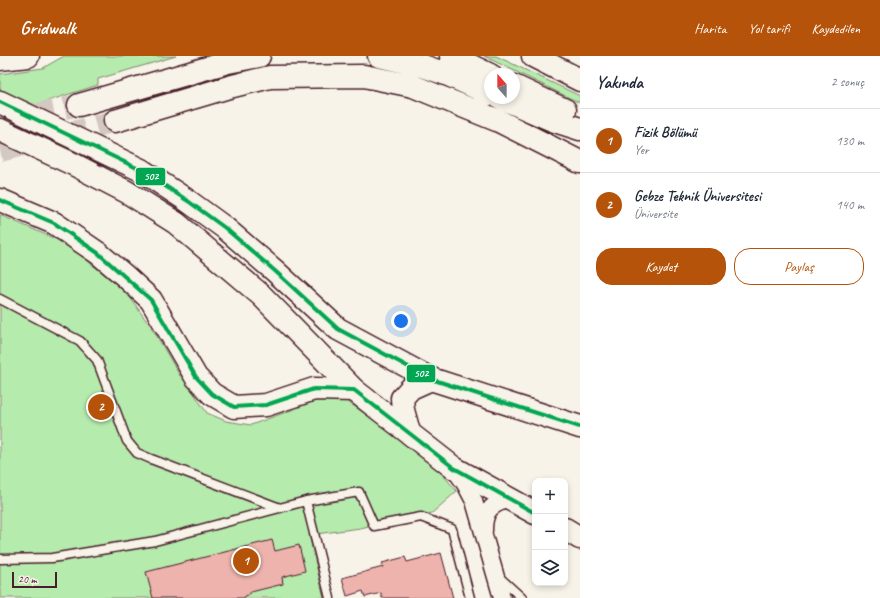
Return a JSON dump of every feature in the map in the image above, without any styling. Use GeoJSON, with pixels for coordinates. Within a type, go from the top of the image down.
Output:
{"type":"FeatureCollection","features":[{"type":"Feature","properties":{"kind":"main road"},"geometry":{"type":"LineString","coordinates":[[0,59],[28,56]]}},
{"type":"Feature","properties":{"kind":"main road"},"geometry":{"type":"LineString","coordinates":[[80,105],[228,62],[259,56]]}},
{"type":"Feature","properties":{"kind":"main road"},"geometry":{"type":"LineString","coordinates":[[379,56],[422,66],[440,72],[484,91]]}},
{"type":"Feature","properties":{"kind":"main road"},"geometry":{"type":"LineString","coordinates":[[451,56],[484,72]]}},
{"type":"Feature","properties":{"kind":"main road"},"geometry":{"type":"LineString","coordinates":[[533,56],[580,80]]}},
{"type":"Feature","properties":{"kind":"main road"},"geometry":{"type":"LineString","coordinates":[[115,121],[229,87],[270,77],[364,76],[413,86],[499,121],[580,162]]}},
{"type":"Feature","properties":{"kind":"main road"},"geometry":{"type":"LineString","coordinates":[[520,89],[580,118]]}},
{"type":"Feature","properties":{"kind":"main road"},"geometry":{"type":"LineString","coordinates":[[0,102],[147,174],[188,201],[225,228],[275,271],[338,329],[431,380],[580,427]]}},
{"type":"Feature","properties":{"kind":"main road"},"geometry":{"type":"LineString","coordinates":[[514,104],[552,120],[580,129]]}},
{"type":"Feature","properties":{"kind":"main road"},"geometry":{"type":"LineString","coordinates":[[0,130],[127,192],[176,224],[261,295],[354,390],[454,468],[532,511]]}},
{"type":"Feature","properties":{"kind":"main road"},"geometry":{"type":"LineString","coordinates":[[0,200],[54,224],[98,253],[120,271],[151,300],[196,377],[212,394],[234,407],[266,405],[314,389],[354,390]]}},
{"type":"Feature","properties":{"kind":"main road"},"geometry":{"type":"LineString","coordinates":[[409,432],[403,410],[402,398],[411,388],[431,380]]}},
{"type":"Feature","properties":{"kind":"main road"},"geometry":{"type":"LineString","coordinates":[[568,531],[580,538]]}},
{"type":"Feature","properties":{"kind":"street"},"geometry":{"type":"LineString","coordinates":[[454,468],[474,501],[502,598]]}},
{"type":"Feature","properties":{"kind":"street"},"geometry":{"type":"LineString","coordinates":[[484,537],[484,521],[489,510],[495,503],[509,499]]}},
{"type":"Feature","properties":{"kind":"lane"},"geometry":{"type":"LineString","coordinates":[[0,299],[80,341],[89,350],[97,360],[127,441],[137,453],[150,460],[280,508]]}},
{"type":"Feature","properties":{"kind":"lane"},"geometry":{"type":"LineString","coordinates":[[0,559],[52,558],[155,541],[306,501],[359,492],[374,526],[421,517],[452,529],[470,598]]}},
{"type":"Feature","properties":{"kind":"lane"},"geometry":{"type":"LineString","coordinates":[[306,501],[330,598]]}},
{"type":"Feature","properties":{"kind":"lane"},"geometry":{"type":"LineString","coordinates":[[495,574],[522,598]]}},
{"type":"Feature","properties":{"kind":"green space"},"geometry":{"type":"Polygon","coordinates":[[[64,56],[176,56],[98,79],[98,85],[35,105],[0,90],[0,74],[43,68],[64,56]]]}},
{"type":"Feature","properties":{"kind":"green space"},"geometry":{"type":"Polygon","coordinates":[[[484,56],[496,56],[580,96],[580,103],[520,74],[520,68],[509,68],[484,56]]]}},
{"type":"Feature","properties":{"kind":"green space"},"geometry":{"type":"Polygon","coordinates":[[[0,215],[67,244],[127,293],[155,333],[180,376],[182,376],[207,413],[226,421],[251,425],[316,401],[345,400],[426,456],[457,491],[432,513],[360,528],[309,535],[324,598],[0,598],[0,215]]]}},
{"type":"Feature","properties":{"kind":"building"},"geometry":{"type":"Polygon","coordinates":[[[272,540],[275,551],[299,545],[305,571],[282,577],[283,584],[251,592],[243,598],[153,598],[146,572],[272,540]]]}},
{"type":"Feature","properties":{"kind":"building"},"geometry":{"type":"Polygon","coordinates":[[[441,553],[453,598],[382,598],[381,593],[365,597],[363,591],[347,596],[342,578],[383,567],[382,563],[405,557],[407,562],[441,553]]]}},
{"type":"Feature","properties":{"kind":"tunnel"},"geometry":{"type":"LineString","coordinates":[[0,122],[79,105]]}},
{"type":"Feature","properties":{"kind":"tunnel"},"geometry":{"type":"LineString","coordinates":[[0,151],[115,121]]}},
{"type":"Feature","properties":{"kind":"transit line","name":"502"},"geometry":{"type":"LineString","coordinates":[[0,102],[141,170],[188,201],[225,228],[275,271],[338,329],[431,379],[580,427]]}},
{"type":"Feature","properties":{"kind":"transit line","name":"502"},"geometry":{"type":"LineString","coordinates":[[0,200],[54,223],[98,253],[151,300],[196,377],[212,394],[234,407],[266,405],[314,389],[354,390],[454,468],[532,511]]}},
{"type":"Feature","properties":{"kind":"place","name":"Gebze Teknik Üniversitesi"},"geometry":{"type":"Point","coordinates":[101,407]}},
{"type":"Feature","properties":{"kind":"place","name":"Fizik Bölümü"},"geometry":{"type":"Point","coordinates":[246,561]}}]}
